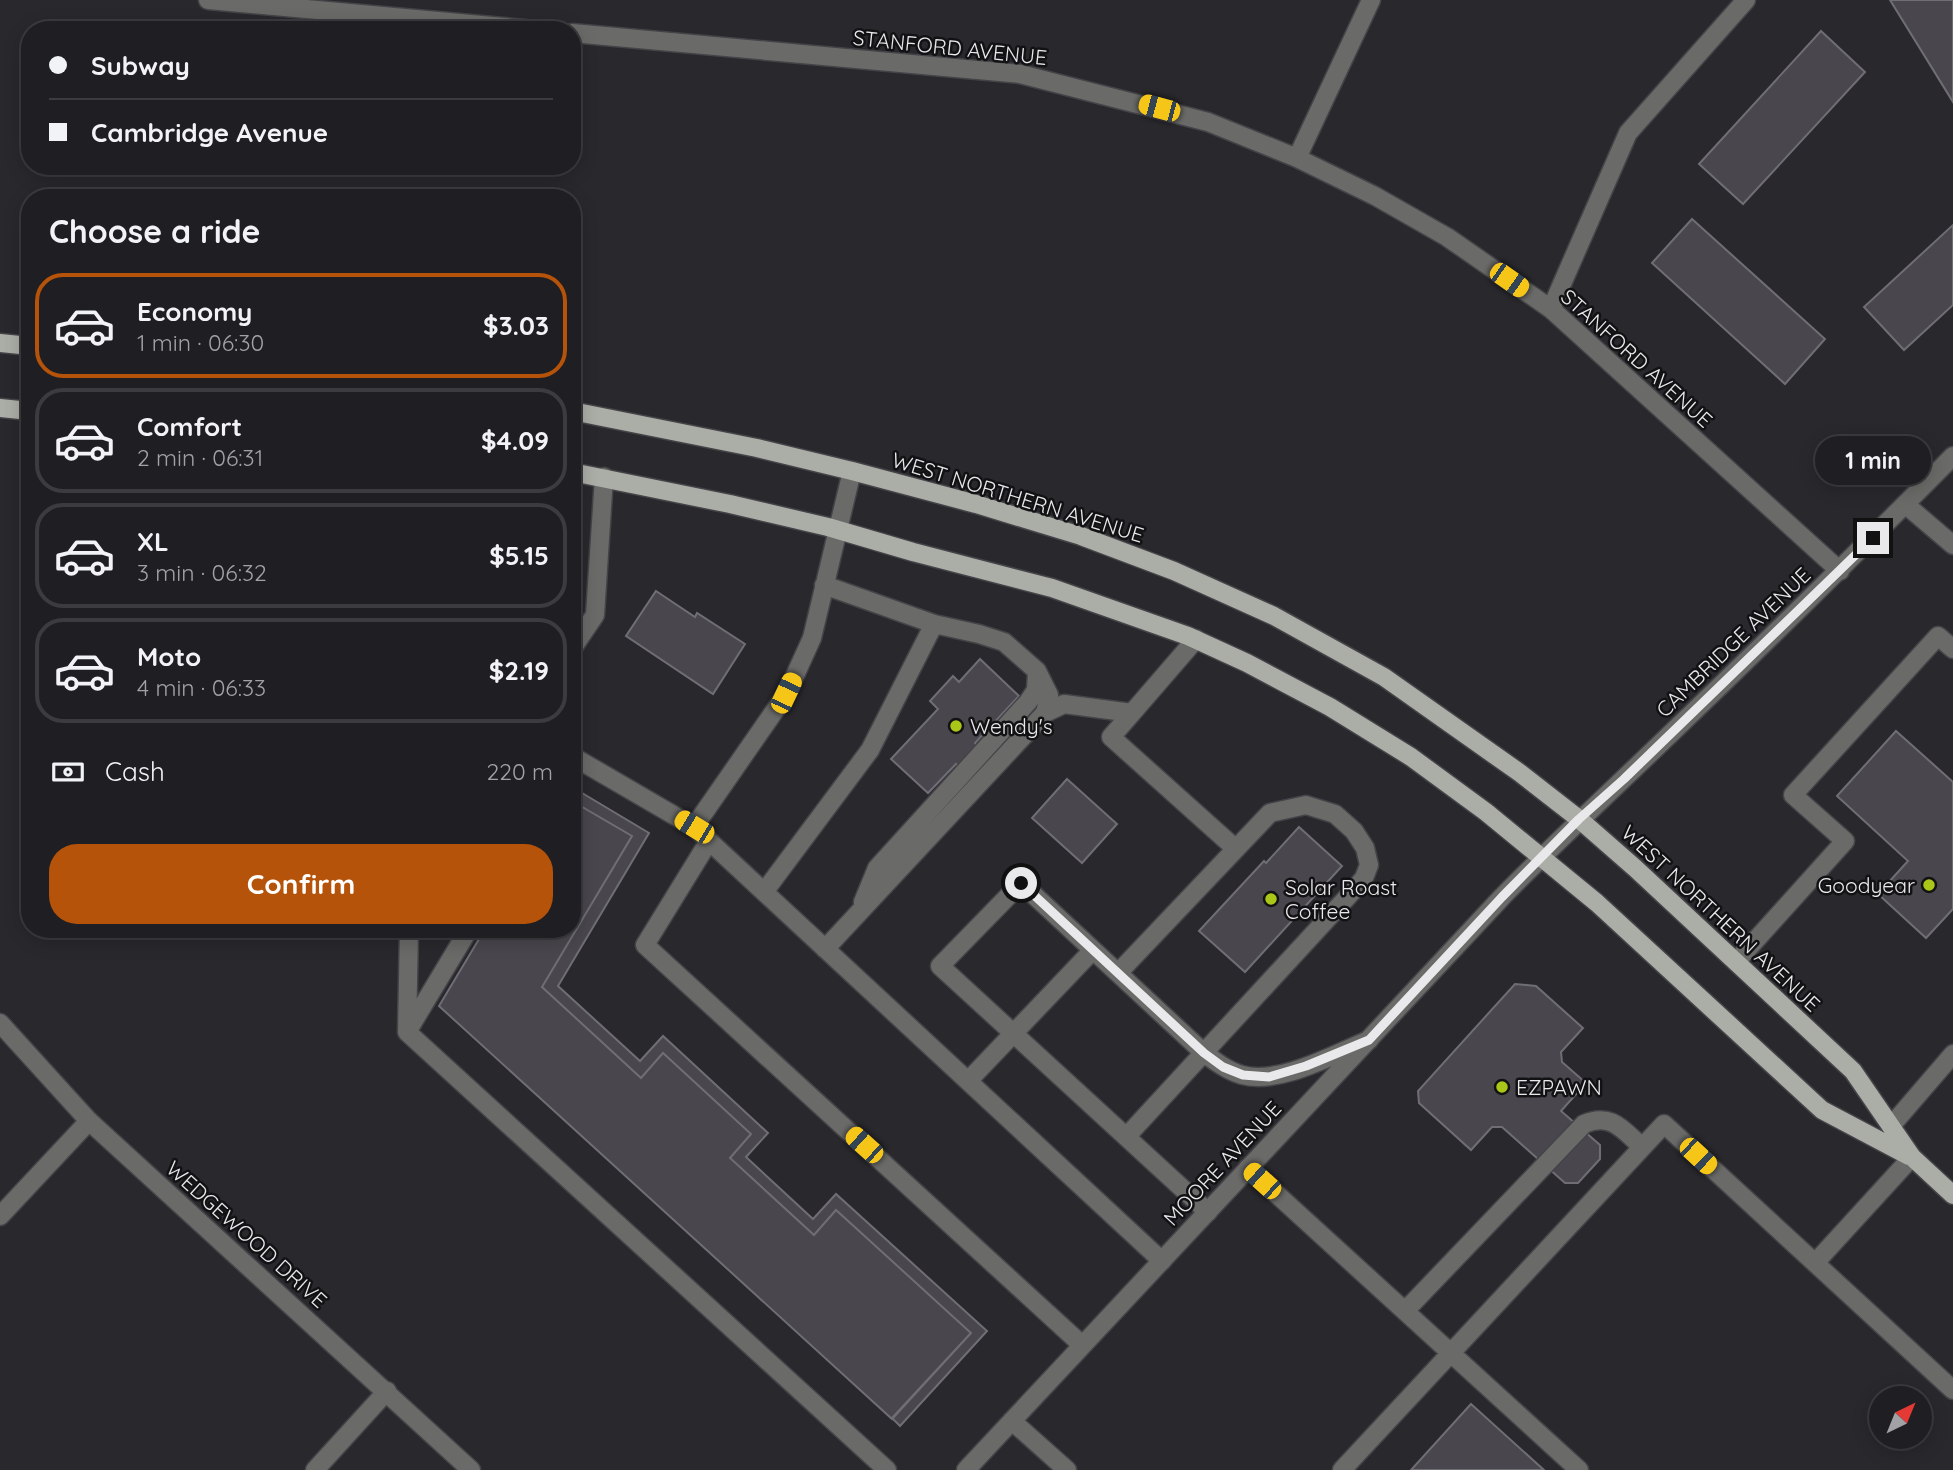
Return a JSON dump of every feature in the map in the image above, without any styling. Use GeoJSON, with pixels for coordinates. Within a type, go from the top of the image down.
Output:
{"type":"FeatureCollection","features":[{"type":"Feature","properties":{"kind":"main road"},"geometry":{"type":"LineString","coordinates":[[0,343],[21,345]]}},
{"type":"Feature","properties":{"kind":"main road"},"geometry":{"type":"LineString","coordinates":[[0,408],[21,410]]}},
{"type":"Feature","properties":{"kind":"main road","name":"WEST NORTHERN AVENUE"},"geometry":{"type":"LineString","coordinates":[[581,413],[757,448],[852,471],[976,504],[1081,537],[1174,572],[1275,616],[1384,677],[1493,753],[1579,819],[1853,1071],[1912,1157],[1953,1195]]}},
{"type":"Feature","properties":{"kind":"main road","name":"WEST NORTHERN AVENUE"},"geometry":{"type":"LineString","coordinates":[[581,473],[836,530],[1052,588],[1196,639],[1247,663],[1342,714],[1410,757],[1486,812],[1597,903],[1822,1110],[1912,1157]]}},
{"type":"Feature","properties":{"kind":"street"},"geometry":{"type":"LineString","coordinates":[[208,0],[438,21]]}},
{"type":"Feature","properties":{"kind":"street"},"geometry":{"type":"LineString","coordinates":[[1297,158],[1371,0]]}},
{"type":"Feature","properties":{"kind":"street"},"geometry":{"type":"LineString","coordinates":[[1551,309],[1628,133],[1746,0]]}},
{"type":"Feature","properties":{"kind":"street","name":"STANFORD AVENUE"},"geometry":{"type":"LineString","coordinates":[[581,34],[1020,74],[1209,122],[1297,158],[1376,196],[1447,237],[1551,309],[1839,571]]}},
{"type":"Feature","properties":{"kind":"street","name":"CAMBRIDGE AVENUE"},"geometry":{"type":"LineString","coordinates":[[1541,857],[1839,571],[1953,456]]}},
{"type":"Feature","properties":{"kind":"street"},"geometry":{"type":"LineString","coordinates":[[694,827],[786,693],[812,638],[852,471]]}},
{"type":"Feature","properties":{"kind":"street"},"geometry":{"type":"LineString","coordinates":[[581,635],[594,615],[604,477]]}},
{"type":"Feature","properties":{"kind":"street"},"geometry":{"type":"LineString","coordinates":[[1906,505],[1953,545]]}},
{"type":"Feature","properties":{"kind":"street"},"geometry":{"type":"LineString","coordinates":[[824,585],[934,624],[1004,642],[1037,671],[1049,695],[1045,713]]}},
{"type":"Feature","properties":{"kind":"street"},"geometry":{"type":"LineString","coordinates":[[764,892],[870,750],[934,624]]}},
{"type":"Feature","properties":{"kind":"street"},"geometry":{"type":"LineString","coordinates":[[1736,962],[1845,841],[1793,795],[1938,636],[1953,649]]}},
{"type":"Feature","properties":{"kind":"street"},"geometry":{"type":"LineString","coordinates":[[1196,639],[1111,737],[1236,849]]}},
{"type":"Feature","properties":{"kind":"street"},"geometry":{"type":"LineString","coordinates":[[860,912],[877,868],[1028,702],[1036,690],[1037,671]]}},
{"type":"Feature","properties":{"kind":"street"},"geometry":{"type":"LineString","coordinates":[[825,949],[1045,713],[1064,704],[1132,713]]}},
{"type":"Feature","properties":{"kind":"street"},"geometry":{"type":"LineString","coordinates":[[581,760],[694,827],[1162,1261]]}},
{"type":"Feature","properties":{"kind":"street"},"geometry":{"type":"LineString","coordinates":[[1118,973],[1270,813],[1306,805],[1335,814],[1354,831],[1365,848],[1368,865],[1364,878],[1127,1136]]}},
{"type":"Feature","properties":{"kind":"street"},"geometry":{"type":"LineString","coordinates":[[709,841],[645,945],[1082,1345]]}},
{"type":"Feature","properties":{"kind":"street","name":"MOORE AVENUE"},"geometry":{"type":"LineString","coordinates":[[966,1470],[1541,857]]}},
{"type":"Feature","properties":{"kind":"street"},"geometry":{"type":"LineString","coordinates":[[1208,1212],[940,966],[1021,883],[1204,1053],[1223,1067],[1243,1075],[1269,1077],[1306,1066],[1369,1040]]}},
{"type":"Feature","properties":{"kind":"street"},"geometry":{"type":"LineString","coordinates":[[409,938],[407,1032],[887,1470]]}},
{"type":"Feature","properties":{"kind":"street"},"geometry":{"type":"LineString","coordinates":[[407,1032],[464,938]]}},
{"type":"Feature","properties":{"kind":"street"},"geometry":{"type":"LineString","coordinates":[[968,1081],[1093,950]]}},
{"type":"Feature","properties":{"kind":"street","name":"WEDGEWOOD DRIVE"},"geometry":{"type":"LineString","coordinates":[[0,1023],[89,1121],[471,1470]]}},
{"type":"Feature","properties":{"kind":"street"},"geometry":{"type":"LineString","coordinates":[[1891,1126],[1953,1055]]}},
{"type":"Feature","properties":{"kind":"street"},"geometry":{"type":"LineString","coordinates":[[1405,1311],[1584,1124],[1594,1119],[1609,1120],[1642,1147]]}},
{"type":"Feature","properties":{"kind":"street"},"geometry":{"type":"LineString","coordinates":[[0,1216],[89,1121]]}},
{"type":"Feature","properties":{"kind":"street"},"geometry":{"type":"LineString","coordinates":[[1342,1470],[1664,1124],[1953,1391]]}},
{"type":"Feature","properties":{"kind":"street"},"geometry":{"type":"LineString","coordinates":[[1815,1263],[1912,1157]]}},
{"type":"Feature","properties":{"kind":"street"},"geometry":{"type":"LineString","coordinates":[[1248,1168],[1579,1470]]}},
{"type":"Feature","properties":{"kind":"street"},"geometry":{"type":"LineString","coordinates":[[315,1470],[387,1391]]}},
{"type":"Feature","properties":{"kind":"street"},"geometry":{"type":"LineString","coordinates":[[1012,1421],[1067,1470]]}},
{"type":"Feature","properties":{"kind":"building"},"geometry":{"type":"Polygon","coordinates":[[[1890,0],[1953,0],[1953,102],[1890,0]]]}},
{"type":"Feature","properties":{"kind":"building"},"geometry":{"type":"Polygon","coordinates":[[[1821,31],[1865,72],[1743,204],[1699,164],[1821,31]]]}},
{"type":"Feature","properties":{"kind":"building"},"geometry":{"type":"Polygon","coordinates":[[[1692,219],[1825,339],[1785,384],[1652,263],[1692,219]]]}},
{"type":"Feature","properties":{"kind":"building"},"geometry":{"type":"Polygon","coordinates":[[[1953,225],[1953,305],[1904,350],[1864,307],[1953,225]]]}},
{"type":"Feature","properties":{"kind":"building"},"geometry":{"type":"Polygon","coordinates":[[[656,591],[695,617],[697,613],[745,644],[713,694],[626,636],[656,591]]]}},
{"type":"Feature","properties":{"kind":"building","name":"Wendy's"},"geometry":{"type":"Polygon","coordinates":[[[980,659],[1019,696],[975,743],[977,746],[928,793],[891,759],[938,709],[930,701],[953,676],[959,682],[980,659]]]}},
{"type":"Feature","properties":{"kind":"building"},"geometry":{"type":"Polygon","coordinates":[[[1896,731],[1953,782],[1953,909],[1926,938],[1878,894],[1908,861],[1837,796],[1896,731]]]}},
{"type":"Feature","properties":{"kind":"building"},"geometry":{"type":"Polygon","coordinates":[[[1067,779],[1117,824],[1082,863],[1032,818],[1067,779]]]}},
{"type":"Feature","properties":{"kind":"building"},"geometry":{"type":"Polygon","coordinates":[[[581,792],[649,833],[558,986],[640,1061],[663,1036],[768,1133],[746,1157],[813,1219],[836,1194],[987,1331],[900,1426],[892,1418],[971,1333],[836,1210],[814,1235],[730,1158],[751,1134],[663,1053],[641,1078],[542,987],[571,938],[581,938],[581,922],[632,836],[581,806],[581,792]]]}},
{"type":"Feature","properties":{"kind":"building"},"geometry":{"type":"Polygon","coordinates":[[[581,806],[632,836],[581,922],[581,806]]]}},
{"type":"Feature","properties":{"kind":"building","name":"Solar Roast Coffee"},"geometry":{"type":"Polygon","coordinates":[[[1299,827],[1342,866],[1245,972],[1199,931],[1299,827]]]}},
{"type":"Feature","properties":{"kind":"building"},"geometry":{"type":"Polygon","coordinates":[[[480,938],[571,938],[542,987],[641,1078],[663,1053],[751,1134],[730,1158],[814,1235],[836,1210],[971,1333],[892,1419],[439,1006],[480,938]]]}},
{"type":"Feature","properties":{"kind":"building","name":"EZPAWN"},"geometry":{"type":"Polygon","coordinates":[[[1515,984],[1536,986],[1583,1028],[1561,1052],[1562,1062],[1586,1083],[1561,1111],[1600,1145],[1600,1159],[1578,1183],[1565,1183],[1502,1127],[1492,1127],[1471,1150],[1419,1103],[1418,1091],[1515,984]]]}},
{"type":"Feature","properties":{"kind":"building"},"geometry":{"type":"Polygon","coordinates":[[[1471,1404],[1544,1470],[1411,1470],[1471,1404]]]}},
{"type":"Feature","properties":{"kind":"place","name":"Wendy's"},"geometry":{"type":"Point","coordinates":[956,726]}},
{"type":"Feature","properties":{"kind":"place","name":"Goodyear"},"geometry":{"type":"Point","coordinates":[1929,885]}},
{"type":"Feature","properties":{"kind":"place","name":"Solar Roast Coffee"},"geometry":{"type":"Point","coordinates":[1271,899]}},
{"type":"Feature","properties":{"kind":"place","name":"EZPAWN"},"geometry":{"type":"Point","coordinates":[1502,1087]}},
{"type":"Feature","properties":{"kind":"route"},"geometry":{"type":"LineString","coordinates":[[1021,883],[1204,1053],[1223,1067],[1243,1075],[1269,1077],[1306,1066],[1369,1040],[1579,819],[1624,779],[1873,538]]}}]}
